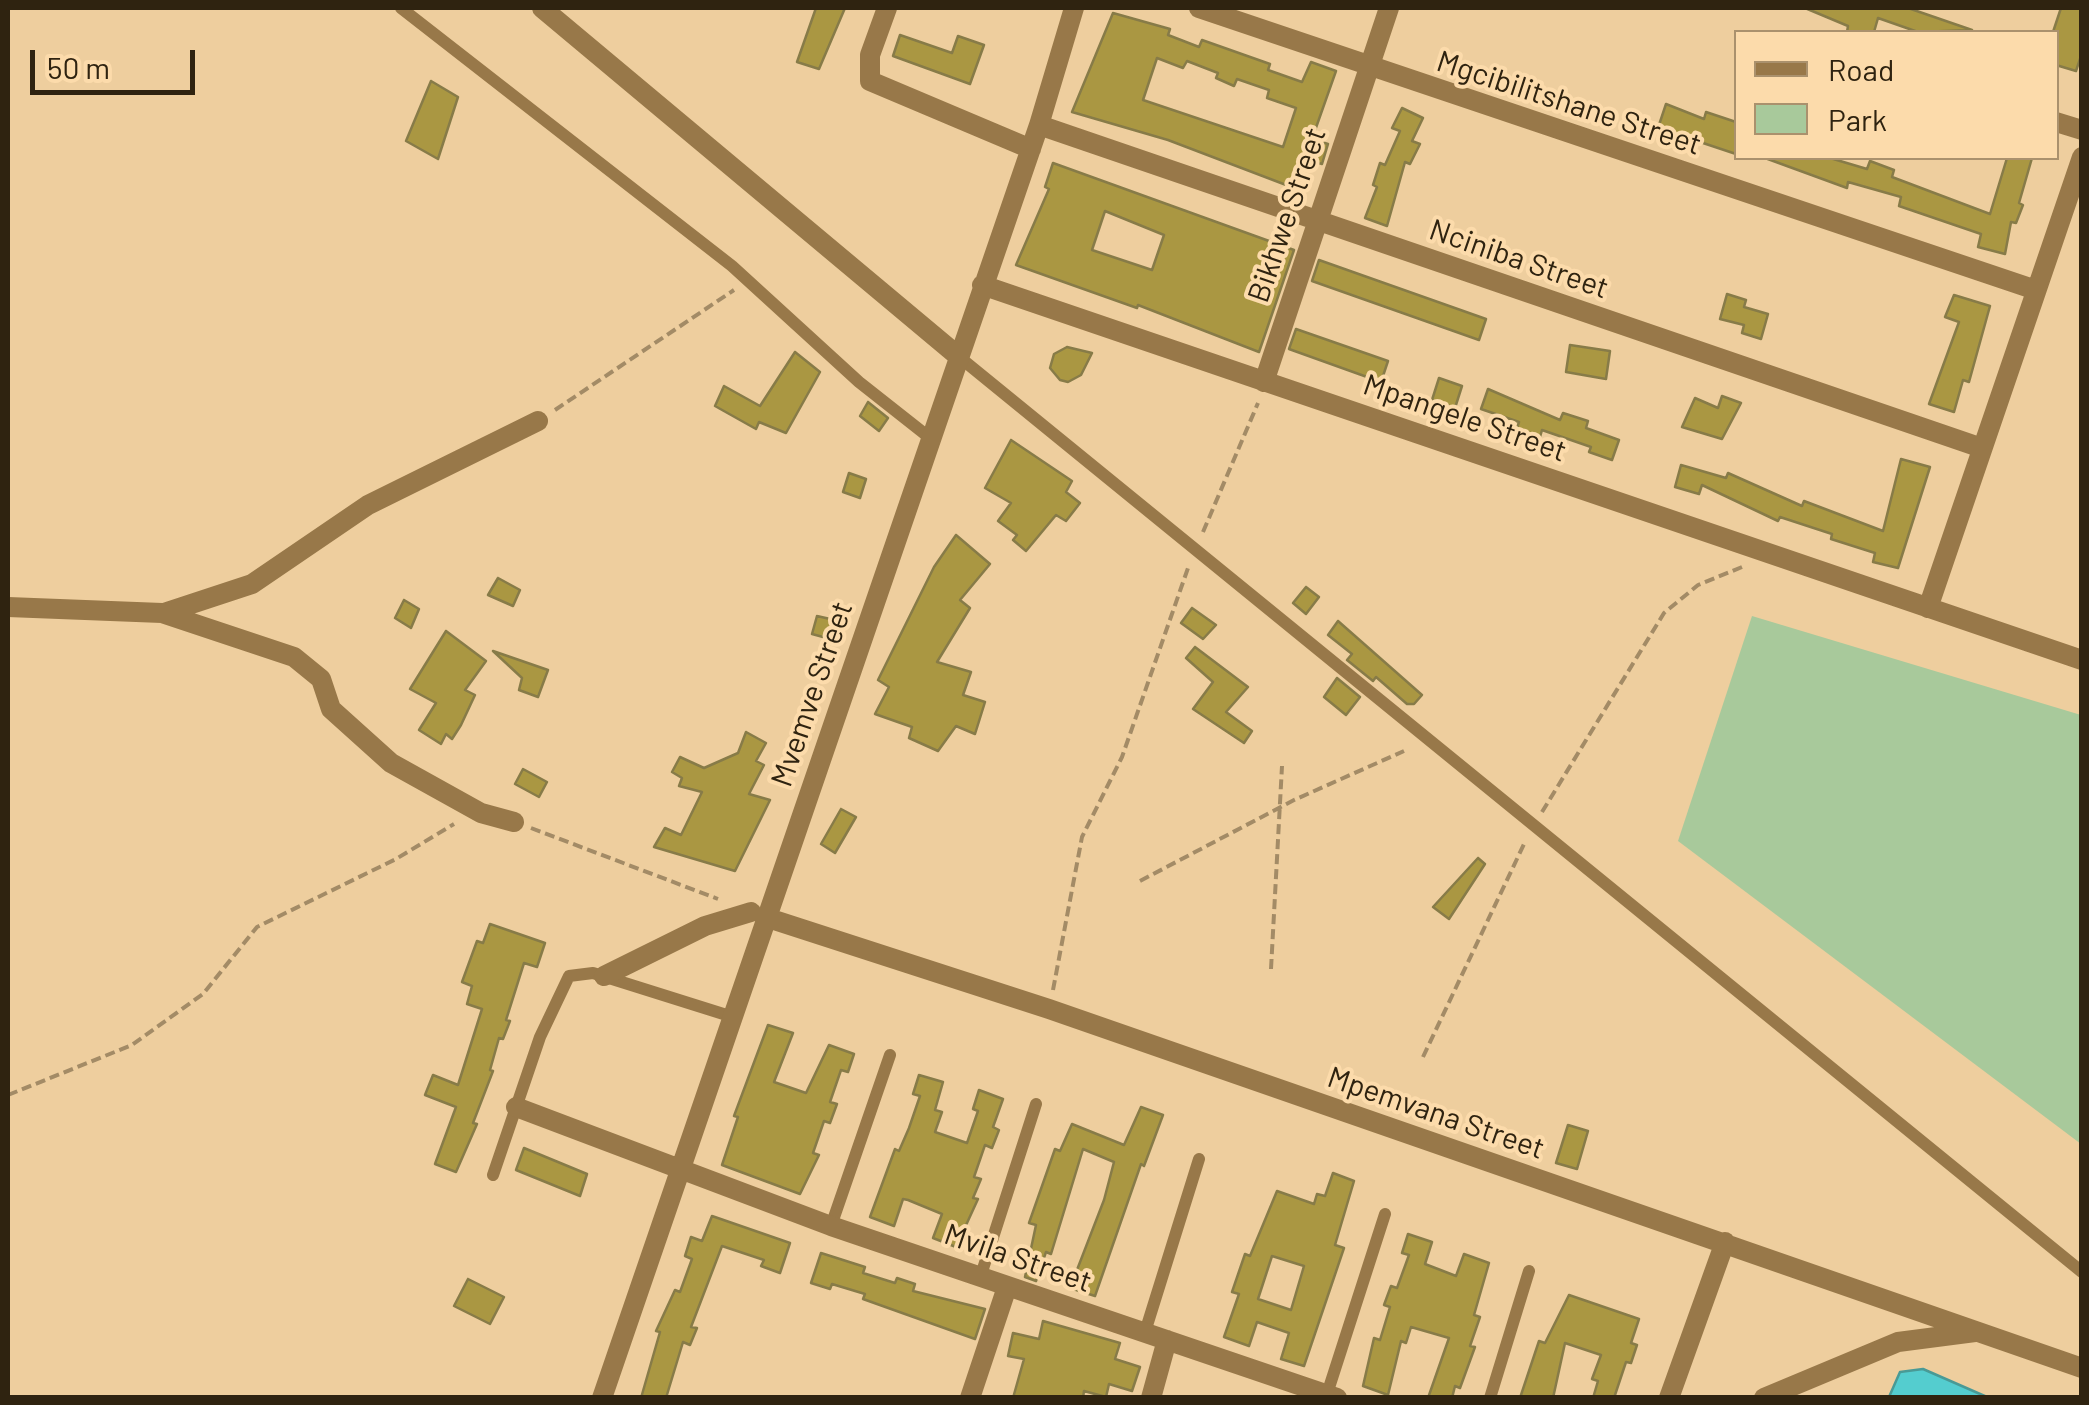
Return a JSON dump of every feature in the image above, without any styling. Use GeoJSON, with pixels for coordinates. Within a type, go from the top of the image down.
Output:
{"type":"FeatureCollection","features":[{"type":"Feature","properties":{"kind":"street"},"geometry":{"type":"LineString","coordinates":[[887,8],[870,55],[870,80],[877,88],[1031,149]]}},
{"type":"Feature","properties":{"kind":"street","name":"Mvemve Street"},"geometry":{"type":"LineString","coordinates":[[602,1398],[733,1017],[759,915],[1040,125],[1074,8]]}},
{"type":"Feature","properties":{"kind":"street","name":"Mgcibilitshane Street"},"geometry":{"type":"LineString","coordinates":[[1199,8],[2036,290]]}},
{"type":"Feature","properties":{"kind":"street","name":"Bikhwe Street"},"geometry":{"type":"LineString","coordinates":[[1264,382],[1389,8]]}},
{"type":"Feature","properties":{"kind":"street"},"geometry":{"type":"LineString","coordinates":[[546,9],[958,356]]}},
{"type":"Feature","properties":{"kind":"street","name":"Nciniba Street"},"geometry":{"type":"LineString","coordinates":[[1040,125],[1979,448]]}},
{"type":"Feature","properties":{"kind":"street"},"geometry":{"type":"LineString","coordinates":[[1928,608],[1979,448],[2076,191],[2082,157]]}},
{"type":"Feature","properties":{"kind":"street","name":"Mpangele Street"},"geometry":{"type":"LineString","coordinates":[[982,285],[2082,660]]}},
{"type":"Feature","properties":{"kind":"street"},"geometry":{"type":"LineString","coordinates":[[162,613],[252,584],[368,505],[538,421]]}},
{"type":"Feature","properties":{"kind":"street"},"geometry":{"type":"LineString","coordinates":[[8,607],[162,613],[294,657],[320,679],[330,709],[390,764],[482,814],[514,822]]}},
{"type":"Feature","properties":{"kind":"street"},"geometry":{"type":"LineString","coordinates":[[604,976],[705,926],[759,915]]}},
{"type":"Feature","properties":{"kind":"street","name":"Mpemvana Street"},"geometry":{"type":"LineString","coordinates":[[759,915],[1050,1009],[2082,1368]]}},
{"type":"Feature","properties":{"kind":"street","name":"Mvila Street"},"geometry":{"type":"LineString","coordinates":[[516,1108],[831,1226],[1330,1396]]}},
{"type":"Feature","properties":{"kind":"street"},"geometry":{"type":"LineString","coordinates":[[1669,1398],[1725,1242]]}},
{"type":"Feature","properties":{"kind":"street"},"geometry":{"type":"LineString","coordinates":[[970,1398],[1007,1287]]}},
{"type":"Feature","properties":{"kind":"street"},"geometry":{"type":"LineString","coordinates":[[1764,1398],[1898,1342],[1979,1331]]}},
{"type":"Feature","properties":{"kind":"street"},"geometry":{"type":"LineString","coordinates":[[1151,1398],[1167,1340]]}},
{"type":"Feature","properties":{"kind":"lane"},"geometry":{"type":"LineString","coordinates":[[402,8],[748,280],[860,382],[930,438]]}},
{"type":"Feature","properties":{"kind":"lane"},"geometry":{"type":"LineString","coordinates":[[958,356],[2082,1272]]}},
{"type":"Feature","properties":{"kind":"lane"},"geometry":{"type":"LineString","coordinates":[[493,1176],[540,1037],[570,976],[593,973],[733,1017]]}},
{"type":"Feature","properties":{"kind":"lane"},"geometry":{"type":"LineString","coordinates":[[831,1226],[890,1055]]}},
{"type":"Feature","properties":{"kind":"lane"},"geometry":{"type":"LineString","coordinates":[[980,1278],[1036,1104]]}},
{"type":"Feature","properties":{"kind":"lane"},"geometry":{"type":"LineString","coordinates":[[1145,1332],[1199,1159]]}},
{"type":"Feature","properties":{"kind":"lane"},"geometry":{"type":"LineString","coordinates":[[1330,1396],[1386,1214]]}},
{"type":"Feature","properties":{"kind":"lane"},"geometry":{"type":"LineString","coordinates":[[1490,1398],[1529,1271]]}},
{"type":"Feature","properties":{"kind":"path"},"geometry":{"type":"LineString","coordinates":[[538,421],[748,280]]}},
{"type":"Feature","properties":{"kind":"path"},"geometry":{"type":"LineString","coordinates":[[1050,1009],[1082,837],[1122,757],[1195,548],[1251,424],[1264,382]]}},
{"type":"Feature","properties":{"kind":"path"},"geometry":{"type":"LineString","coordinates":[[1424,1057],[1535,823],[1664,613],[1708,579],[1781,558]]}},
{"type":"Feature","properties":{"kind":"path"},"geometry":{"type":"LineString","coordinates":[[1140,881],[1278,808],[1404,750]]}},
{"type":"Feature","properties":{"kind":"path"},"geometry":{"type":"LineString","coordinates":[[1270,969],[1282,766]]}},
{"type":"Feature","properties":{"kind":"path"},"geometry":{"type":"LineString","coordinates":[[8,1095],[132,1046],[203,994],[257,927],[396,859],[461,819]]}},
{"type":"Feature","properties":{"kind":"path"},"geometry":{"type":"LineString","coordinates":[[514,822],[759,915]]}},
{"type":"Feature","properties":{"kind":"green space"},"geometry":{"type":"Polygon","coordinates":[[[1752,616],[2081,715],[2081,1144],[1678,841],[1752,616]]]}},
{"type":"Feature","properties":{"kind":"water"},"geometry":{"type":"Polygon","coordinates":[[[1923,1369],[1987,1397],[1889,1397],[1900,1372],[1923,1369]]]}},
{"type":"Feature","properties":{"kind":"building"},"geometry":{"type":"Polygon","coordinates":[[[816,8],[845,8],[819,69],[797,62],[816,8]]]}},
{"type":"Feature","properties":{"kind":"building"},"geometry":{"type":"Polygon","coordinates":[[[1805,8],[1908,8],[1972,30],[1912,30],[1878,18],[1875,30],[1847,30],[1848,26],[1805,8]]]}},
{"type":"Feature","properties":{"kind":"building"},"geometry":{"type":"Polygon","coordinates":[[[2061,8],[2082,8],[2082,53],[2076,71],[2059,66],[2059,30],[2054,30],[2061,8]]]}},
{"type":"Feature","properties":{"kind":"building"},"geometry":{"type":"Polygon","coordinates":[[[1113,13],[1170,29],[1168,35],[1199,47],[1202,40],[1270,64],[1268,70],[1302,82],[1311,62],[1336,71],[1312,139],[1328,144],[1322,164],[1303,158],[1294,188],[1168,140],[1072,112],[1113,13]],[[1157,58],[1143,100],[1283,147],[1296,108],[1267,98],[1269,90],[1237,79],[1234,86],[1216,78],[1218,73],[1187,61],[1183,68],[1157,58]]]}},
{"type":"Feature","properties":{"kind":"building"},"geometry":{"type":"Polygon","coordinates":[[[900,35],[952,53],[958,36],[984,45],[970,84],[893,56],[900,35]]]}},
{"type":"Feature","properties":{"kind":"building"},"geometry":{"type":"Polygon","coordinates":[[[431,81],[458,97],[438,159],[406,141],[431,81]]]}},
{"type":"Feature","properties":{"kind":"building"},"geometry":{"type":"Polygon","coordinates":[[[1666,104],[1704,119],[1706,112],[1734,121],[1734,153],[1658,128],[1666,104]]]}},
{"type":"Feature","properties":{"kind":"building"},"geometry":{"type":"Polygon","coordinates":[[[1402,108],[1423,118],[1412,141],[1420,144],[1410,164],[1405,162],[1387,226],[1365,218],[1377,187],[1373,185],[1380,163],[1385,165],[1400,131],[1392,128],[1402,108]]]}},
{"type":"Feature","properties":{"kind":"building"},"geometry":{"type":"Polygon","coordinates":[[[1770,160],[1837,160],[1867,169],[1870,161],[1894,170],[1892,177],[1990,214],[2006,160],[2031,160],[2019,203],[2023,205],[2016,223],[2011,222],[2005,254],[1978,247],[1981,234],[1899,206],[1901,197],[1848,182],[1847,188],[1770,160]]]}},
{"type":"Feature","properties":{"kind":"building"},"geometry":{"type":"Polygon","coordinates":[[[1053,163],[1294,250],[1259,352],[1138,305],[1137,308],[1016,265],[1049,189],[1045,187],[1053,163]],[[1105,211],[1092,250],[1152,270],[1164,235],[1105,211]]]}},
{"type":"Feature","properties":{"kind":"building"},"geometry":{"type":"Polygon","coordinates":[[[1319,260],[1486,319],[1479,340],[1312,281],[1319,260]]]}},
{"type":"Feature","properties":{"kind":"building"},"geometry":{"type":"Polygon","coordinates":[[[1727,294],[1746,300],[1744,307],[1768,314],[1761,339],[1742,333],[1744,325],[1720,319],[1727,294]]]}},
{"type":"Feature","properties":{"kind":"building"},"geometry":{"type":"Polygon","coordinates":[[[1954,295],[1990,306],[1969,382],[1963,380],[1954,412],[1929,404],[1959,322],[1945,317],[1954,295]]]}},
{"type":"Feature","properties":{"kind":"building"},"geometry":{"type":"Polygon","coordinates":[[[1296,329],[1388,361],[1381,382],[1289,349],[1296,329]]]}},
{"type":"Feature","properties":{"kind":"building"},"geometry":{"type":"Polygon","coordinates":[[[1570,345],[1610,351],[1606,379],[1566,372],[1570,345]]]}},
{"type":"Feature","properties":{"kind":"building"},"geometry":{"type":"Polygon","coordinates":[[[1067,347],[1092,353],[1081,375],[1068,382],[1060,380],[1050,368],[1054,354],[1067,347]]]}},
{"type":"Feature","properties":{"kind":"building"},"geometry":{"type":"Polygon","coordinates":[[[795,352],[820,372],[786,433],[759,422],[756,429],[715,406],[724,386],[760,406],[795,352]]]}},
{"type":"Feature","properties":{"kind":"building"},"geometry":{"type":"Polygon","coordinates":[[[1439,378],[1462,386],[1455,408],[1432,400],[1439,378]]]}},
{"type":"Feature","properties":{"kind":"building"},"geometry":{"type":"Polygon","coordinates":[[[1488,389],[1560,420],[1563,413],[1588,421],[1586,428],[1619,440],[1612,460],[1589,452],[1591,447],[1542,430],[1540,437],[1517,428],[1519,422],[1481,409],[1488,389]]]}},
{"type":"Feature","properties":{"kind":"building"},"geometry":{"type":"Polygon","coordinates":[[[1722,396],[1741,403],[1722,439],[1682,427],[1695,398],[1718,408],[1722,396]]]}},
{"type":"Feature","properties":{"kind":"building"},"geometry":{"type":"Polygon","coordinates":[[[868,402],[888,418],[879,431],[860,416],[868,402]]]}},
{"type":"Feature","properties":{"kind":"building"},"geometry":{"type":"Polygon","coordinates":[[[1011,440],[1072,481],[1066,492],[1080,503],[1066,521],[1056,515],[1026,551],[1013,540],[1017,535],[998,521],[1011,503],[985,488],[1011,440]]]}},
{"type":"Feature","properties":{"kind":"building"},"geometry":{"type":"Polygon","coordinates":[[[1901,459],[1930,467],[1898,568],[1873,562],[1875,553],[1831,539],[1832,534],[1780,517],[1778,521],[1702,485],[1699,494],[1675,487],[1681,465],[1726,478],[1728,473],[1802,506],[1804,501],[1883,531],[1901,459]]]}},
{"type":"Feature","properties":{"kind":"building"},"geometry":{"type":"Polygon","coordinates":[[[849,473],[866,479],[860,498],[843,492],[849,473]]]}},
{"type":"Feature","properties":{"kind":"building"},"geometry":{"type":"Polygon","coordinates":[[[956,535],[990,564],[960,600],[970,608],[937,662],[971,672],[963,695],[985,702],[975,734],[956,726],[938,751],[909,738],[912,727],[875,714],[889,687],[878,680],[934,567],[956,535]]]}},
{"type":"Feature","properties":{"kind":"building"},"geometry":{"type":"Polygon","coordinates":[[[498,578],[520,590],[513,606],[488,595],[498,578]]]}},
{"type":"Feature","properties":{"kind":"building"},"geometry":{"type":"Polygon","coordinates":[[[1306,587],[1319,597],[1306,614],[1293,603],[1306,587]]]}},
{"type":"Feature","properties":{"kind":"building"},"geometry":{"type":"Polygon","coordinates":[[[404,600],[419,609],[411,628],[395,618],[404,600]]]}},
{"type":"Feature","properties":{"kind":"building"},"geometry":{"type":"Polygon","coordinates":[[[1192,608],[1216,625],[1203,639],[1181,623],[1192,608]]]}},
{"type":"Feature","properties":{"kind":"building"},"geometry":{"type":"Polygon","coordinates":[[[817,616],[839,621],[834,640],[812,634],[817,616]]]}},
{"type":"Feature","properties":{"kind":"building"},"geometry":{"type":"Polygon","coordinates":[[[1338,621],[1422,695],[1414,704],[1407,704],[1376,677],[1373,681],[1347,660],[1352,654],[1328,635],[1338,621]]]}},
{"type":"Feature","properties":{"kind":"building"},"geometry":{"type":"Polygon","coordinates":[[[446,631],[486,661],[465,690],[475,695],[461,725],[452,739],[446,734],[441,744],[419,730],[436,703],[410,689],[446,631]]]}},
{"type":"Feature","properties":{"kind":"building"},"geometry":{"type":"Polygon","coordinates":[[[1195,647],[1248,687],[1226,712],[1252,731],[1244,743],[1193,709],[1213,682],[1186,658],[1195,647]]]}},
{"type":"Feature","properties":{"kind":"building"},"geometry":{"type":"Polygon","coordinates":[[[493,651],[548,670],[538,697],[519,690],[522,678],[493,651]]]}},
{"type":"Feature","properties":{"kind":"building"},"geometry":{"type":"Polygon","coordinates":[[[1337,678],[1360,697],[1346,715],[1324,697],[1337,678]]]}},
{"type":"Feature","properties":{"kind":"building"},"geometry":{"type":"Polygon","coordinates":[[[746,732],[766,743],[756,761],[764,765],[749,794],[770,800],[735,871],[654,847],[665,828],[681,835],[702,792],[679,786],[682,778],[672,772],[680,757],[704,768],[738,753],[746,732]]]}},
{"type":"Feature","properties":{"kind":"building"},"geometry":{"type":"Polygon","coordinates":[[[523,769],[547,782],[539,797],[515,784],[523,769]]]}},
{"type":"Feature","properties":{"kind":"building"},"geometry":{"type":"Polygon","coordinates":[[[841,809],[856,817],[835,853],[821,844],[841,809]]]}},
{"type":"Feature","properties":{"kind":"building"},"geometry":{"type":"Polygon","coordinates":[[[1478,858],[1485,864],[1449,919],[1433,907],[1478,858]]]}},
{"type":"Feature","properties":{"kind":"building"},"geometry":{"type":"Polygon","coordinates":[[[490,924],[545,943],[537,967],[524,963],[506,1020],[510,1021],[503,1039],[499,1038],[490,1070],[493,1071],[473,1123],[477,1124],[456,1172],[435,1164],[456,1107],[425,1095],[433,1075],[458,1085],[482,1009],[467,1004],[472,986],[462,982],[477,941],[483,943],[490,924]]]}},
{"type":"Feature","properties":{"kind":"building"},"geometry":{"type":"Polygon","coordinates":[[[768,1025],[793,1033],[774,1082],[806,1093],[829,1045],[854,1054],[848,1072],[841,1070],[830,1102],[837,1104],[830,1123],[824,1121],[813,1153],[819,1155],[800,1194],[722,1165],[738,1117],[734,1116],[768,1025]]]}},
{"type":"Feature","properties":{"kind":"building"},"geometry":{"type":"Polygon","coordinates":[[[919,1075],[943,1082],[935,1110],[942,1112],[935,1132],[967,1143],[978,1111],[973,1109],[979,1090],[1003,1099],[993,1127],[999,1130],[992,1148],[985,1145],[974,1177],[981,1179],[973,1198],[978,1199],[956,1247],[933,1238],[942,1214],[908,1200],[903,1199],[894,1226],[870,1217],[895,1149],[899,1151],[909,1128],[920,1096],[913,1094],[919,1075]]]}},
{"type":"Feature","properties":{"kind":"building"},"geometry":{"type":"Polygon","coordinates":[[[1141,1107],[1163,1115],[1144,1166],[1141,1164],[1095,1296],[1070,1288],[1104,1200],[1114,1162],[1083,1149],[1051,1254],[1046,1252],[1036,1281],[1025,1277],[1036,1225],[1029,1223],[1055,1149],[1060,1151],[1072,1124],[1124,1145],[1141,1107]]]}},
{"type":"Feature","properties":{"kind":"building"},"geometry":{"type":"Polygon","coordinates":[[[1568,1125],[1588,1131],[1577,1169],[1556,1163],[1568,1125]]]}},
{"type":"Feature","properties":{"kind":"building"},"geometry":{"type":"Polygon","coordinates":[[[524,1148],[587,1174],[580,1196],[516,1170],[524,1148]]]}},
{"type":"Feature","properties":{"kind":"building"},"geometry":{"type":"Polygon","coordinates":[[[1333,1173],[1354,1181],[1335,1245],[1344,1248],[1304,1366],[1281,1359],[1289,1333],[1257,1322],[1249,1346],[1224,1337],[1239,1294],[1232,1292],[1245,1254],[1250,1256],[1277,1191],[1314,1204],[1317,1194],[1325,1196],[1333,1173]],[[1272,1256],[1258,1299],[1291,1310],[1304,1266],[1272,1256]]]}},
{"type":"Feature","properties":{"kind":"building"},"geometry":{"type":"Polygon","coordinates":[[[712,1216],[790,1243],[780,1273],[761,1266],[764,1260],[722,1246],[691,1327],[697,1328],[690,1345],[683,1342],[666,1398],[641,1398],[660,1332],[656,1331],[675,1290],[680,1292],[692,1259],[685,1256],[691,1237],[702,1241],[712,1216]]]}},
{"type":"Feature","properties":{"kind":"building"},"geometry":{"type":"Polygon","coordinates":[[[1408,1234],[1432,1242],[1425,1264],[1456,1276],[1464,1254],[1489,1263],[1474,1315],[1480,1317],[1470,1346],[1475,1347],[1460,1388],[1455,1386],[1452,1398],[1428,1398],[1449,1338],[1411,1327],[1406,1343],[1401,1341],[1388,1395],[1363,1386],[1374,1338],[1380,1340],[1390,1307],[1384,1305],[1391,1286],[1397,1288],[1409,1255],[1402,1253],[1408,1234]]]}},
{"type":"Feature","properties":{"kind":"building"},"geometry":{"type":"Polygon","coordinates":[[[821,1253],[865,1267],[863,1273],[895,1283],[897,1278],[915,1284],[913,1291],[985,1309],[975,1339],[863,1299],[865,1294],[832,1284],[830,1289],[811,1283],[821,1253]]]}},
{"type":"Feature","properties":{"kind":"building"},"geometry":{"type":"Polygon","coordinates":[[[468,1279],[504,1297],[490,1324],[454,1306],[468,1279]]]}},
{"type":"Feature","properties":{"kind":"building"},"geometry":{"type":"Polygon","coordinates":[[[1569,1295],[1639,1319],[1631,1343],[1637,1345],[1631,1363],[1626,1362],[1614,1398],[1593,1398],[1598,1381],[1592,1379],[1601,1355],[1565,1343],[1553,1398],[1520,1398],[1539,1341],[1545,1343],[1569,1295]]]}},
{"type":"Feature","properties":{"kind":"building"},"geometry":{"type":"Polygon","coordinates":[[[1043,1321],[1120,1343],[1115,1359],[1140,1367],[1132,1391],[1109,1384],[1106,1397],[1084,1391],[1083,1398],[1013,1398],[1024,1359],[1008,1356],[1013,1333],[1039,1339],[1043,1321]]]}}]}
